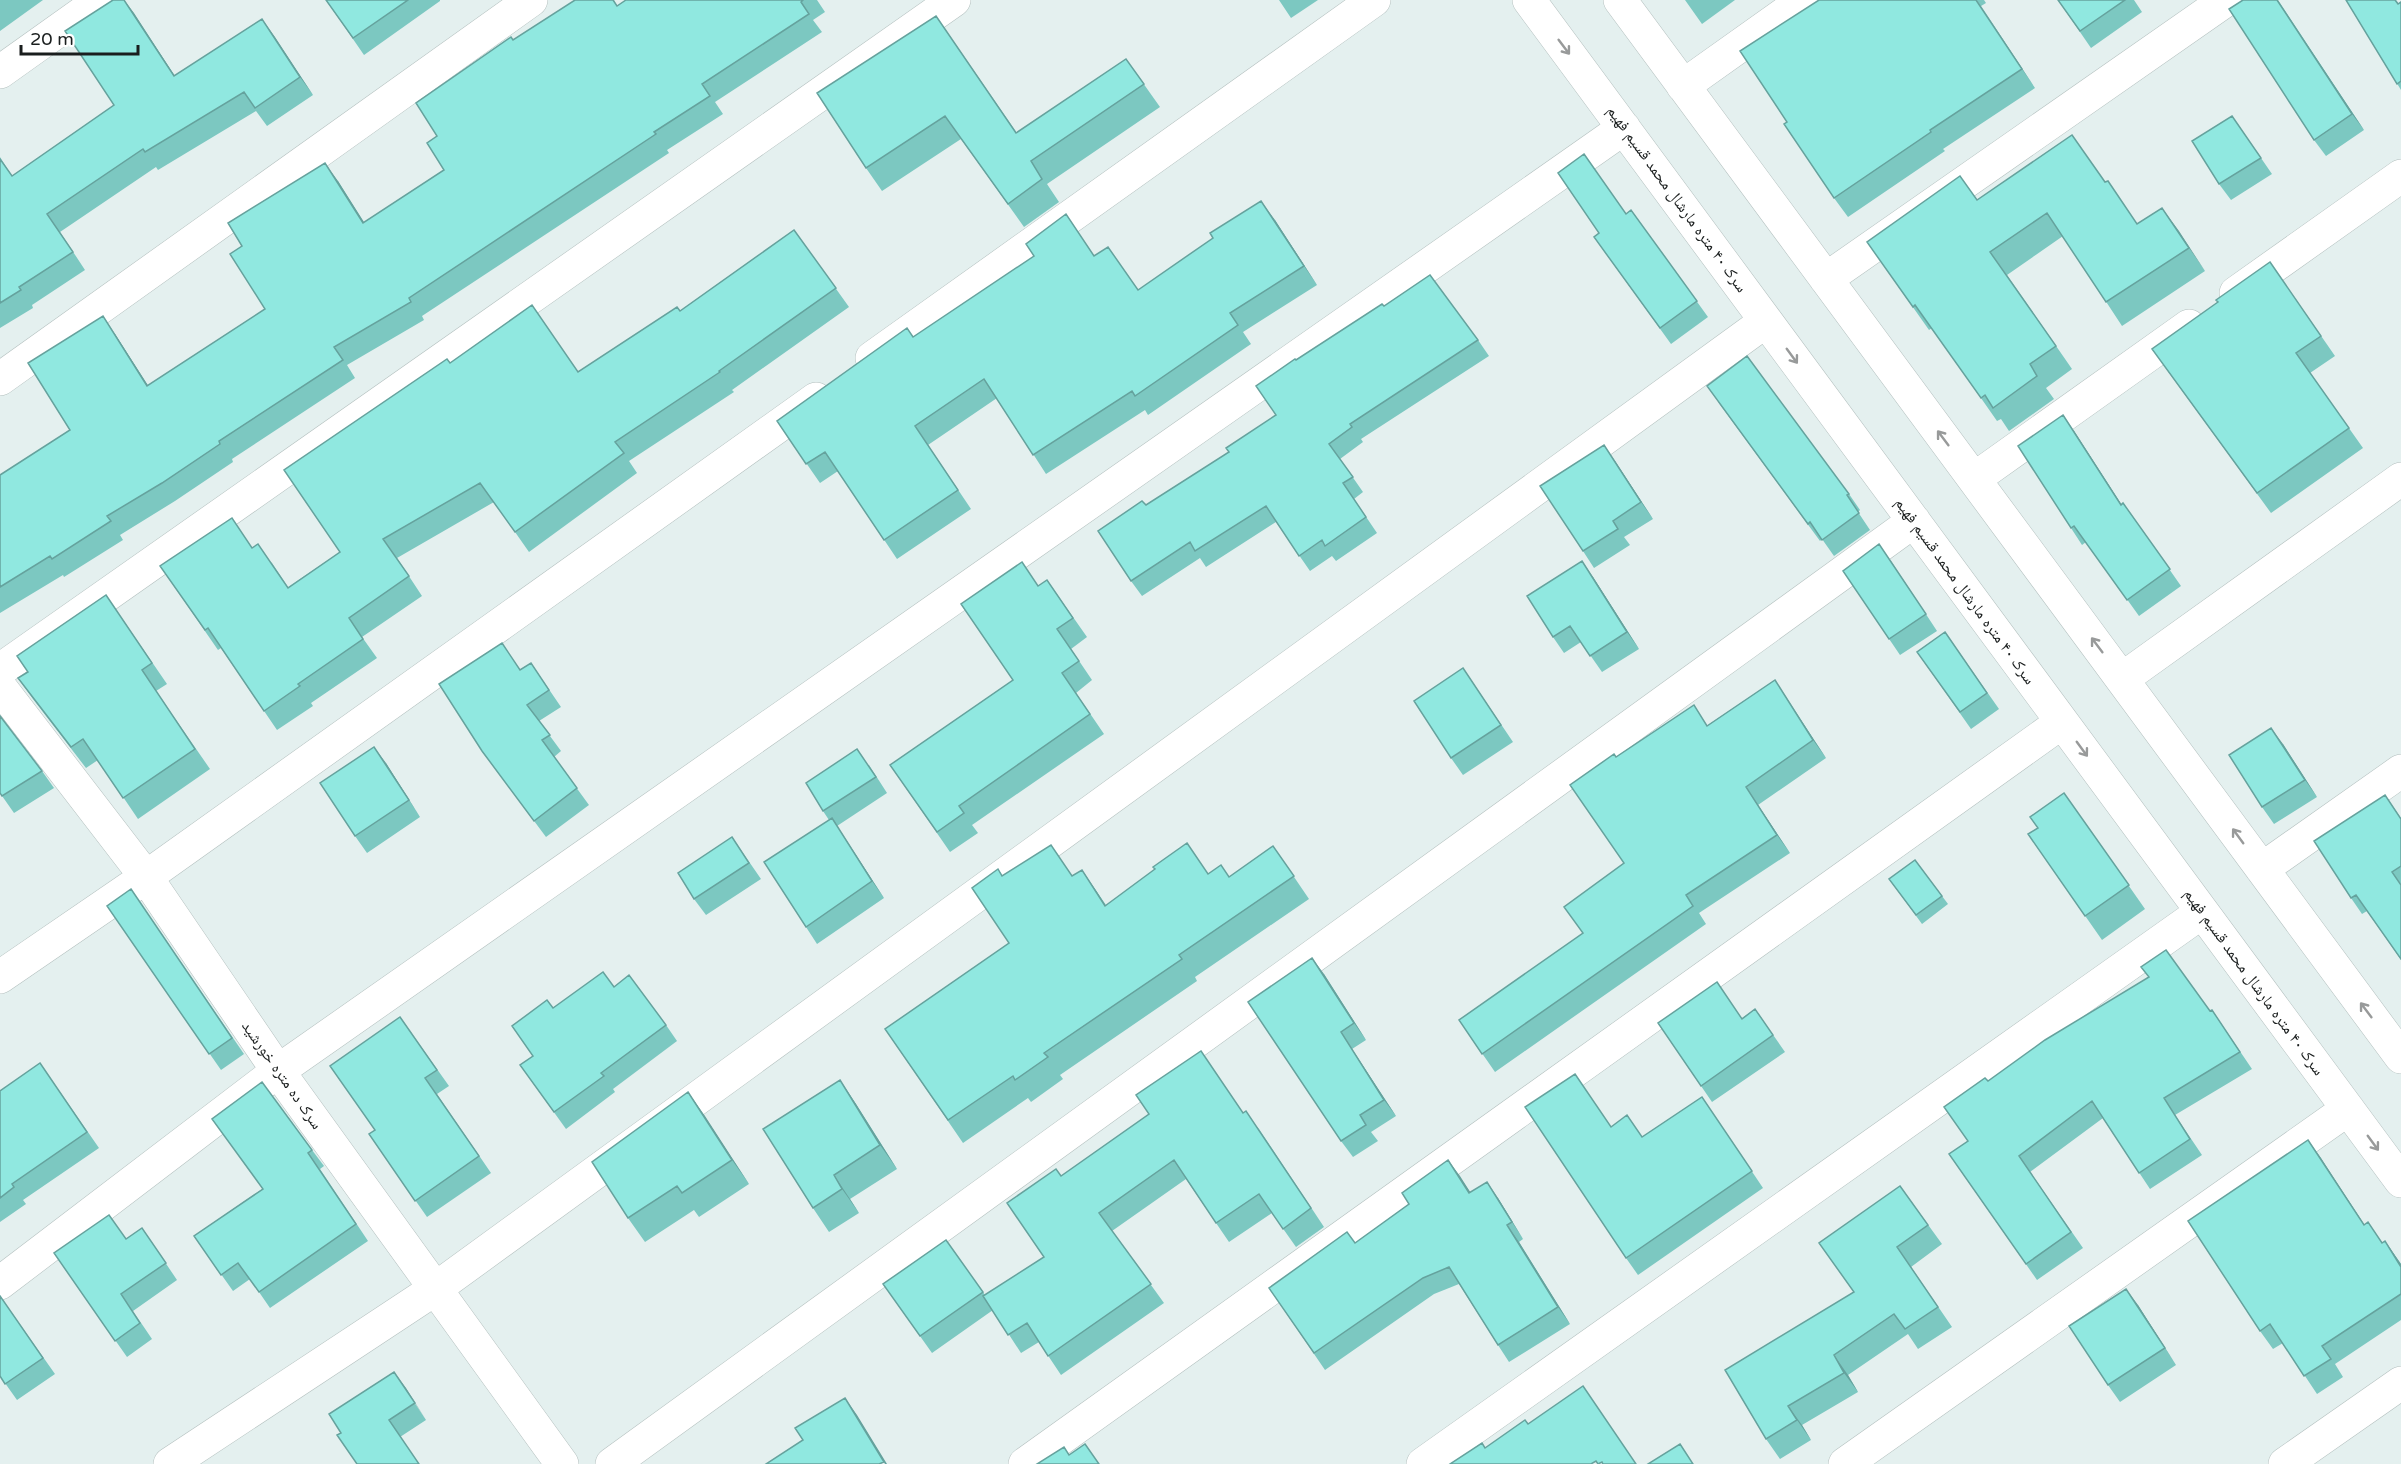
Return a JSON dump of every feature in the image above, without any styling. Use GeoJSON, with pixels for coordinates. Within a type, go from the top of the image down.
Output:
{"type":"FeatureCollection","features":[{"type":"Feature","properties":{"kind":"street"},"geometry":{"type":"LineString","coordinates":[[0,72],[102,0]]}},
{"type":"Feature","properties":{"kind":"street"},"geometry":{"type":"LineString","coordinates":[[0,379],[531,0]]}},
{"type":"Feature","properties":{"kind":"street"},"geometry":{"type":"LineString","coordinates":[[0,670],[954,0]]}},
{"type":"Feature","properties":{"kind":"street"},"geometry":{"type":"LineString","coordinates":[[0,978],[146,877],[1374,0]]}},
{"type":"Feature","properties":{"kind":"street","name":"سرک ۴۰ متره مارشال محمد قسیم فهیم"},"geometry":{"type":"LineString","coordinates":[[1529,0],[2401,1181]]}},
{"type":"Feature","properties":{"kind":"street"},"geometry":{"type":"LineString","coordinates":[[1620,0],[2401,1057]]}},
{"type":"Feature","properties":{"kind":"street"},"geometry":{"type":"LineString","coordinates":[[1683,86],[1804,0]]}},
{"type":"Feature","properties":{"kind":"street"},"geometry":{"type":"LineString","coordinates":[[1826,279],[2226,0]]}},
{"type":"Feature","properties":{"kind":"street"},"geometry":{"type":"LineString","coordinates":[[0,1283],[279,1071],[1624,128]]}},
{"type":"Feature","properties":{"kind":"street"},"geometry":{"type":"LineString","coordinates":[[1974,479],[2401,176]]}},
{"type":"Feature","properties":{"kind":"street"},"geometry":{"type":"LineString","coordinates":[[170,1464],[435,1289],[1766,321]]}},
{"type":"Feature","properties":{"kind":"street"},"geometry":{"type":"LineString","coordinates":[[2122,679],[2401,479]]}},
{"type":"Feature","properties":{"kind":"street"},"geometry":{"type":"LineString","coordinates":[[612,1464],[1914,521]]}},
{"type":"Feature","properties":{"kind":"street","name":"سرک ده متره خورشید"},"geometry":{"type":"LineString","coordinates":[[0,687],[146,877],[279,1071],[562,1464]]}},
{"type":"Feature","properties":{"kind":"street"},"geometry":{"type":"LineString","coordinates":[[1025,1464],[2062,722]]}},
{"type":"Feature","properties":{"kind":"street"},"geometry":{"type":"LineString","coordinates":[[2262,869],[2401,771]]}},
{"type":"Feature","properties":{"kind":"street"},"geometry":{"type":"LineString","coordinates":[[1422,1464],[2202,912]]}},
{"type":"Feature","properties":{"kind":"street"},"geometry":{"type":"LineString","coordinates":[[1845,1464],[2348,1109]]}},
{"type":"Feature","properties":{"kind":"street"},"geometry":{"type":"LineString","coordinates":[[2285,1464],[2401,1383]]}},
{"type":"Feature","properties":{"kind":"building"},"geometry":{"type":"Polygon","coordinates":[[[113,0],[124,0],[174,76],[262,19],[300,77],[255,108],[244,92],[145,152],[143,149],[47,214],[73,252],[19,287],[21,290],[0,303],[0,159],[12,176],[114,105],[65,31],[113,0]]]}},
{"type":"Feature","properties":{"kind":"building"},"geometry":{"type":"Polygon","coordinates":[[[326,0],[408,0],[353,38],[326,0]]]}},
{"type":"Feature","properties":{"kind":"building"},"geometry":{"type":"Polygon","coordinates":[[[575,0],[613,0],[617,6],[626,0],[803,0],[801,2],[809,14],[702,84],[710,96],[654,132],[656,134],[409,298],[411,302],[334,347],[343,360],[219,441],[220,444],[162,483],[107,516],[111,521],[52,559],[50,556],[0,587],[0,475],[70,430],[28,363],[103,316],[147,386],[265,309],[230,254],[242,246],[228,223],[325,163],[363,223],[444,170],[427,143],[437,136],[416,103],[511,37],[513,40],[575,0]]]}},
{"type":"Feature","properties":{"kind":"building"},"geometry":{"type":"Polygon","coordinates":[[[1819,0],[1976,0],[2022,69],[1834,198],[1784,124],[1787,122],[1740,51],[1819,0]]]}},
{"type":"Feature","properties":{"kind":"building"},"geometry":{"type":"Polygon","coordinates":[[[2058,0],[2125,0],[2080,31],[2058,0]]]}},
{"type":"Feature","properties":{"kind":"building"},"geometry":{"type":"Polygon","coordinates":[[[2243,0],[2277,0],[2352,114],[2314,140],[2229,9],[2243,0]]]}},
{"type":"Feature","properties":{"kind":"building"},"geometry":{"type":"Polygon","coordinates":[[[2346,0],[2395,0],[2398,4],[2401,2],[2401,81],[2397,84],[2346,0]]]}},
{"type":"Feature","properties":{"kind":"building"},"geometry":{"type":"Polygon","coordinates":[[[936,16],[1016,133],[1126,59],[1144,84],[1031,161],[1042,179],[1008,204],[945,116],[866,168],[817,93],[936,16]]]}},
{"type":"Feature","properties":{"kind":"building"},"geometry":{"type":"Polygon","coordinates":[[[2232,116],[2261,158],[2219,184],[2192,141],[2232,116]]]}},
{"type":"Feature","properties":{"kind":"building"},"geometry":{"type":"Polygon","coordinates":[[[2072,135],[2105,182],[2108,181],[2137,224],[2162,208],[2189,248],[2106,302],[2047,213],[1990,252],[2056,346],[2030,364],[2037,376],[1993,408],[1985,395],[1981,398],[1867,242],[1960,176],[1977,200],[2072,135]]]}},
{"type":"Feature","properties":{"kind":"building"},"geometry":{"type":"Polygon","coordinates":[[[1584,154],[1626,214],[1631,210],[1697,301],[1660,328],[1594,237],[1599,233],[1558,173],[1584,154]]]}},
{"type":"Feature","properties":{"kind":"building"},"geometry":{"type":"Polygon","coordinates":[[[1261,201],[1304,266],[1230,313],[1238,325],[1135,396],[1132,391],[1033,455],[984,379],[915,426],[958,490],[884,540],[825,452],[806,464],[777,421],[907,328],[913,337],[1034,256],[1026,244],[1066,214],[1094,256],[1108,247],[1138,290],[1213,238],[1210,233],[1261,201]]]}},
{"type":"Feature","properties":{"kind":"building"},"geometry":{"type":"Polygon","coordinates":[[[794,230],[836,288],[720,372],[615,442],[624,453],[515,532],[480,483],[383,539],[409,576],[349,618],[363,639],[298,684],[300,686],[264,711],[208,628],[205,630],[160,566],[232,518],[252,548],[258,544],[288,588],[340,552],[284,470],[447,359],[450,363],[532,305],[578,372],[677,307],[680,311],[794,230]]]}},
{"type":"Feature","properties":{"kind":"building"},"geometry":{"type":"Polygon","coordinates":[[[2270,262],[2321,336],[2296,353],[2349,428],[2257,493],[2152,349],[2270,262]]]}},
{"type":"Feature","properties":{"kind":"building"},"geometry":{"type":"Polygon","coordinates":[[[1430,275],[1478,340],[1350,424],[1352,427],[1329,444],[1353,477],[1343,483],[1366,517],[1325,546],[1322,540],[1299,556],[1266,506],[1195,551],[1190,542],[1131,581],[1098,531],[1142,501],[1146,505],[1229,452],[1226,448],[1276,415],[1256,386],[1430,275]]]}},
{"type":"Feature","properties":{"kind":"building"},"geometry":{"type":"Polygon","coordinates":[[[1747,356],[1849,494],[1847,495],[1859,513],[1822,540],[1707,386],[1747,356]]]}},
{"type":"Feature","properties":{"kind":"building"},"geometry":{"type":"Polygon","coordinates":[[[2063,415],[2121,505],[2123,503],[2170,569],[2127,600],[2074,526],[2071,528],[2018,446],[2063,415]]]}},
{"type":"Feature","properties":{"kind":"building"},"geometry":{"type":"Polygon","coordinates":[[[1604,445],[1641,502],[1613,521],[1618,529],[1583,551],[1540,486],[1604,445]]]}},
{"type":"Feature","properties":{"kind":"building"},"geometry":{"type":"Polygon","coordinates":[[[1879,544],[1926,614],[1889,639],[1843,571],[1879,544]]]}},
{"type":"Feature","properties":{"kind":"building"},"geometry":{"type":"Polygon","coordinates":[[[1582,561],[1627,632],[1590,656],[1570,626],[1553,637],[1527,596],[1582,561]]]}},
{"type":"Feature","properties":{"kind":"building"},"geometry":{"type":"Polygon","coordinates":[[[1022,562],[1038,586],[1047,580],[1073,618],[1057,629],[1079,661],[1062,673],[1090,714],[959,806],[964,813],[937,832],[890,765],[1013,680],[961,604],[1022,562]]]}},
{"type":"Feature","properties":{"kind":"building"},"geometry":{"type":"Polygon","coordinates":[[[106,595],[152,663],[142,670],[195,749],[123,798],[83,739],[71,747],[18,678],[28,672],[17,656],[106,595]]]}},
{"type":"Feature","properties":{"kind":"building"},"geometry":{"type":"Polygon","coordinates":[[[1945,632],[1987,693],[1960,712],[1917,652],[1945,632]]]}},
{"type":"Feature","properties":{"kind":"building"},"geometry":{"type":"Polygon","coordinates":[[[502,643],[520,670],[531,663],[549,690],[527,705],[550,735],[542,740],[577,788],[534,821],[482,751],[439,684],[502,643]]]}},
{"type":"Feature","properties":{"kind":"building"},"geometry":{"type":"Polygon","coordinates":[[[1463,668],[1501,725],[1451,758],[1414,701],[1463,668]]]}},
{"type":"Feature","properties":{"kind":"building"},"geometry":{"type":"Polygon","coordinates":[[[1775,680],[1813,740],[1746,787],[1777,835],[1686,895],[1693,906],[1482,1054],[1459,1020],[1583,933],[1564,907],[1624,863],[1570,785],[1614,754],[1616,757],[1694,705],[1707,726],[1775,680]]]}},
{"type":"Feature","properties":{"kind":"building"},"geometry":{"type":"Polygon","coordinates":[[[0,716],[42,771],[2,796],[0,793],[0,716]]]}},
{"type":"Feature","properties":{"kind":"building"},"geometry":{"type":"Polygon","coordinates":[[[2271,728],[2305,780],[2262,807],[2229,755],[2271,728]]]}},
{"type":"Feature","properties":{"kind":"building"},"geometry":{"type":"Polygon","coordinates":[[[374,747],[409,800],[355,836],[320,783],[374,747]]]}},
{"type":"Feature","properties":{"kind":"building"},"geometry":{"type":"Polygon","coordinates":[[[857,749],[876,777],[823,811],[806,783],[857,749]]]}},
{"type":"Feature","properties":{"kind":"building"},"geometry":{"type":"Polygon","coordinates":[[[2064,793],[2129,885],[2085,916],[2028,834],[2038,828],[2030,817],[2064,793]]]}},
{"type":"Feature","properties":{"kind":"building"},"geometry":{"type":"Polygon","coordinates":[[[2385,795],[2401,819],[2401,866],[2392,872],[2401,885],[2401,959],[2356,895],[2351,898],[2314,841],[2385,795]]]}},
{"type":"Feature","properties":{"kind":"building"},"geometry":{"type":"Polygon","coordinates":[[[832,818],[872,881],[806,927],[764,862],[832,818]]]}},
{"type":"Feature","properties":{"kind":"building"},"geometry":{"type":"Polygon","coordinates":[[[732,837],[749,863],[694,899],[678,873],[732,837]]]}},
{"type":"Feature","properties":{"kind":"building"},"geometry":{"type":"Polygon","coordinates":[[[1187,843],[1208,874],[1221,865],[1229,877],[1273,846],[1294,876],[1179,955],[1182,959],[1044,1053],[1048,1057],[1015,1080],[1013,1076],[948,1120],[885,1029],[1009,943],[972,888],[998,869],[1002,876],[1051,845],[1072,876],[1082,870],[1105,906],[1187,843]]]}},
{"type":"Feature","properties":{"kind":"building"},"geometry":{"type":"Polygon","coordinates":[[[1915,860],[1942,896],[1916,915],[1889,879],[1915,860]]]}},
{"type":"Feature","properties":{"kind":"building"},"geometry":{"type":"Polygon","coordinates":[[[131,889],[232,1038],[209,1054],[107,906],[131,889]]]}},
{"type":"Feature","properties":{"kind":"building"},"geometry":{"type":"Polygon","coordinates":[[[2166,950],[2210,1011],[2212,1010],[2240,1052],[2164,1098],[2190,1139],[2139,1173],[2092,1101],[2019,1156],[2071,1232],[2026,1264],[1949,1154],[1968,1141],[1944,1107],[1985,1078],[1988,1081],[2045,1040],[2149,977],[2141,967],[2166,950]]]}},
{"type":"Feature","properties":{"kind":"building"},"geometry":{"type":"Polygon","coordinates":[[[1312,958],[1354,1023],[1341,1032],[1384,1100],[1360,1115],[1366,1125],[1341,1141],[1248,1002],[1312,958]]]}},
{"type":"Feature","properties":{"kind":"building"},"geometry":{"type":"Polygon","coordinates":[[[603,972],[614,987],[629,975],[666,1025],[601,1073],[604,1076],[554,1112],[520,1065],[533,1056],[512,1026],[547,1000],[553,1008],[603,972]]]}},
{"type":"Feature","properties":{"kind":"building"},"geometry":{"type":"Polygon","coordinates":[[[1717,982],[1742,1019],[1755,1009],[1773,1035],[1701,1086],[1658,1023],[1717,982]]]}},
{"type":"Feature","properties":{"kind":"building"},"geometry":{"type":"Polygon","coordinates":[[[400,1017],[437,1070],[425,1078],[479,1156],[415,1201],[369,1134],[375,1130],[330,1066],[400,1017]]]}},
{"type":"Feature","properties":{"kind":"building"},"geometry":{"type":"Polygon","coordinates":[[[1201,1051],[1243,1113],[1246,1111],[1311,1208],[1283,1229],[1259,1194],[1216,1223],[1174,1160],[1099,1213],[1151,1284],[1048,1356],[1027,1323],[1008,1335],[983,1296],[1044,1257],[1007,1203],[1056,1169],[1061,1176],[1149,1114],[1136,1095],[1201,1051]]]}},
{"type":"Feature","properties":{"kind":"building"},"geometry":{"type":"Polygon","coordinates":[[[40,1063],[87,1132],[12,1184],[14,1187],[0,1198],[0,1091],[40,1063]]]}},
{"type":"Feature","properties":{"kind":"building"},"geometry":{"type":"Polygon","coordinates":[[[1575,1074],[1611,1127],[1627,1115],[1642,1137],[1702,1097],[1752,1171],[1626,1258],[1525,1107],[1575,1074]]]}},
{"type":"Feature","properties":{"kind":"building"},"geometry":{"type":"Polygon","coordinates":[[[840,1080],[880,1145],[834,1175],[842,1189],[813,1208],[763,1129],[840,1080]]]}},
{"type":"Feature","properties":{"kind":"building"},"geometry":{"type":"Polygon","coordinates":[[[262,1082],[312,1150],[308,1153],[356,1224],[259,1292],[238,1263],[221,1275],[194,1236],[263,1189],[212,1119],[262,1082]]]}},
{"type":"Feature","properties":{"kind":"building"},"geometry":{"type":"Polygon","coordinates":[[[688,1092],[732,1160],[682,1193],[677,1186],[628,1218],[592,1162],[688,1092]]]}},
{"type":"Feature","properties":{"kind":"building"},"geometry":{"type":"Polygon","coordinates":[[[2308,1140],[2364,1225],[2368,1222],[2382,1243],[2385,1241],[2401,1267],[2401,1294],[2322,1346],[2331,1359],[2304,1376],[2270,1324],[2260,1331],[2188,1221],[2308,1140]]]}},
{"type":"Feature","properties":{"kind":"building"},"geometry":{"type":"Polygon","coordinates":[[[1448,1160],[1469,1193],[1487,1182],[1512,1222],[1507,1225],[1558,1307],[1498,1345],[1449,1267],[1423,1278],[1314,1353],[1269,1288],[1347,1232],[1355,1243],[1409,1204],[1402,1193],[1448,1160]]]}},
{"type":"Feature","properties":{"kind":"building"},"geometry":{"type":"Polygon","coordinates":[[[1900,1186],[1928,1225],[1897,1247],[1938,1307],[1905,1329],[1894,1314],[1834,1355],[1844,1373],[1788,1406],[1797,1420],[1766,1439],[1725,1370],[1854,1292],[1819,1243],[1900,1186]]]}},
{"type":"Feature","properties":{"kind":"building"},"geometry":{"type":"Polygon","coordinates":[[[109,1215],[126,1239],[142,1228],[166,1263],[121,1294],[140,1323],[115,1341],[54,1253],[109,1215]]]}},
{"type":"Feature","properties":{"kind":"building"},"geometry":{"type":"Polygon","coordinates":[[[946,1240],[983,1292],[920,1336],[883,1284],[946,1240]]]}},
{"type":"Feature","properties":{"kind":"building"},"geometry":{"type":"Polygon","coordinates":[[[2126,1289],[2165,1348],[2108,1385],[2069,1326],[2126,1289]]]}},
{"type":"Feature","properties":{"kind":"building"},"geometry":{"type":"Polygon","coordinates":[[[0,1296],[43,1358],[5,1384],[0,1376],[0,1296]]]}},
{"type":"Feature","properties":{"kind":"building"},"geometry":{"type":"Polygon","coordinates":[[[394,1372],[415,1403],[389,1420],[419,1464],[357,1464],[337,1435],[341,1433],[329,1414],[394,1372]]]}},
{"type":"Feature","properties":{"kind":"building"},"geometry":{"type":"Polygon","coordinates":[[[1583,1386],[1636,1464],[1603,1464],[1602,1462],[1598,1464],[1596,1461],[1591,1464],[1450,1464],[1482,1443],[1485,1448],[1525,1420],[1528,1424],[1583,1386]]]}},
{"type":"Feature","properties":{"kind":"building"},"geometry":{"type":"Polygon","coordinates":[[[845,1398],[884,1462],[879,1464],[766,1464],[803,1440],[795,1428],[845,1398]]]}},
{"type":"Feature","properties":{"kind":"building"},"geometry":{"type":"Polygon","coordinates":[[[1085,1444],[1099,1464],[1037,1464],[1064,1447],[1069,1455],[1085,1444]]]}},
{"type":"Feature","properties":{"kind":"building"},"geometry":{"type":"Polygon","coordinates":[[[1680,1444],[1693,1464],[1648,1464],[1680,1444]]]}}]}
